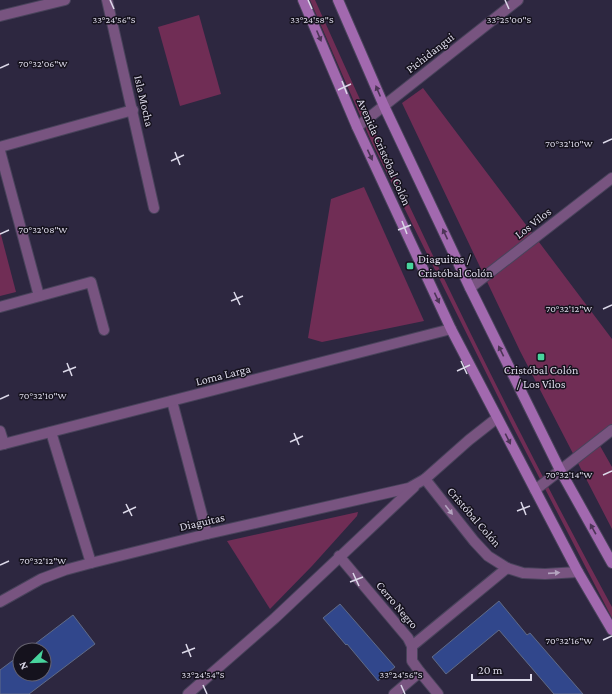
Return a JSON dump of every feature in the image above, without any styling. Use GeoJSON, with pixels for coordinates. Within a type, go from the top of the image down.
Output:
{"type":"FeatureCollection","features":[{"type":"Feature","properties":{"kind":"street"},"geometry":{"type":"LineString","coordinates":[[0,16],[65,0]]}},
{"type":"Feature","properties":{"kind":"street","name":"Isla Mocha"},"geometry":{"type":"LineString","coordinates":[[107,0],[154,208]]}},
{"type":"Feature","properties":{"kind":"street","name":"Avenida Cristóbal Colón"},"geometry":{"type":"LineString","coordinates":[[303,0],[357,127],[452,330],[578,572],[612,630]]}},
{"type":"Feature","properties":{"kind":"street","name":"Avenida Cristóbal Colón"},"geometry":{"type":"LineString","coordinates":[[338,0],[384,106],[470,288],[560,470],[612,563]]}},
{"type":"Feature","properties":{"kind":"street","name":"Pichidangui"},"geometry":{"type":"LineString","coordinates":[[357,127],[518,0]]}},
{"type":"Feature","properties":{"kind":"street"},"geometry":{"type":"LineString","coordinates":[[0,147],[132,110]]}},
{"type":"Feature","properties":{"kind":"street"},"geometry":{"type":"LineString","coordinates":[[0,151],[40,296]]}},
{"type":"Feature","properties":{"kind":"street","name":"Los Vilos"},"geometry":{"type":"LineString","coordinates":[[470,288],[612,178]]}},
{"type":"Feature","properties":{"kind":"street"},"geometry":{"type":"LineString","coordinates":[[0,307],[91,282],[104,330]]}},
{"type":"Feature","properties":{"kind":"street","name":"Loma Larga"},"geometry":{"type":"LineString","coordinates":[[2,444],[452,330]]}},
{"type":"Feature","properties":{"kind":"street"},"geometry":{"type":"LineString","coordinates":[[172,401],[207,534]]}},
{"type":"Feature","properties":{"kind":"street","name":"Diaguitas"},"geometry":{"type":"LineString","coordinates":[[188,694],[275,618],[339,556],[421,482],[469,440],[497,418]]}},
{"type":"Feature","properties":{"kind":"street"},"geometry":{"type":"LineString","coordinates":[[0,430],[2,444]]}},
{"type":"Feature","properties":{"kind":"street"},"geometry":{"type":"LineString","coordinates":[[535,490],[612,430]]}},
{"type":"Feature","properties":{"kind":"street"},"geometry":{"type":"LineString","coordinates":[[51,432],[91,562]]}},
{"type":"Feature","properties":{"kind":"street","name":"Diaguitas"},"geometry":{"type":"LineString","coordinates":[[0,602],[41,579],[91,562],[409,488],[421,482]]}},
{"type":"Feature","properties":{"kind":"street","name":"Cristóbal Colón"},"geometry":{"type":"LineString","coordinates":[[421,482],[488,556],[507,568],[523,573],[545,574],[578,572]]}},
{"type":"Feature","properties":{"kind":"street","name":"Cerro Negro"},"geometry":{"type":"LineString","coordinates":[[339,556],[408,638],[412,646],[412,661],[438,694]]}},
{"type":"Feature","properties":{"kind":"street"},"geometry":{"type":"LineString","coordinates":[[412,646],[507,568]]}},
{"type":"Feature","properties":{"kind":"street"},"geometry":{"type":"LineString","coordinates":[[394,694],[420,672]]}},
{"type":"Feature","properties":{"kind":"shaded area"},"geometry":{"type":"Polygon","coordinates":[[[310,0],[315,0],[385,154],[495,382],[572,533],[612,607],[612,618],[513,427],[371,141],[310,0]]]}},
{"type":"Feature","properties":{"kind":"shaded area"},"geometry":{"type":"Polygon","coordinates":[[[199,15],[221,94],[180,106],[158,27],[199,15]]]}},
{"type":"Feature","properties":{"kind":"shaded area"},"geometry":{"type":"Polygon","coordinates":[[[423,88],[612,339],[612,424],[595,437],[612,467],[612,529],[520,351],[402,103],[423,88]]]}},
{"type":"Feature","properties":{"kind":"shaded area"},"geometry":{"type":"Polygon","coordinates":[[[364,187],[424,321],[322,342],[308,338],[331,199],[364,187]]]}},
{"type":"Feature","properties":{"kind":"shaded area"},"geometry":{"type":"Polygon","coordinates":[[[0,231],[16,292],[0,296],[0,231]]]}},
{"type":"Feature","properties":{"kind":"shaded area"},"geometry":{"type":"Polygon","coordinates":[[[358,512],[357,516],[312,566],[270,609],[227,541],[358,512]]]}},
{"type":"Feature","properties":{"kind":"building"},"geometry":{"type":"Polygon","coordinates":[[[499,601],[527,635],[530,633],[583,694],[554,694],[499,630],[446,674],[432,657],[499,601]]]}},
{"type":"Feature","properties":{"kind":"building"},"geometry":{"type":"Polygon","coordinates":[[[340,604],[395,667],[378,681],[323,618],[340,604]]]}},
{"type":"Feature","properties":{"kind":"building"},"geometry":{"type":"Polygon","coordinates":[[[73,615],[95,644],[52,677],[52,642],[38,642],[73,615]]]}},
{"type":"Feature","properties":{"kind":"building"},"geometry":{"type":"Polygon","coordinates":[[[12,661],[12,682],[45,682],[29,694],[0,694],[0,670],[12,661]]]}},
{"type":"Feature","properties":{"kind":"place","name":"Diaguitas / Cristóbal Colón"},"geometry":{"type":"Point","coordinates":[410,266]}},
{"type":"Feature","properties":{"kind":"place","name":"Cristóbal Colón / Los Vilos"},"geometry":{"type":"Point","coordinates":[541,357]}}]}
